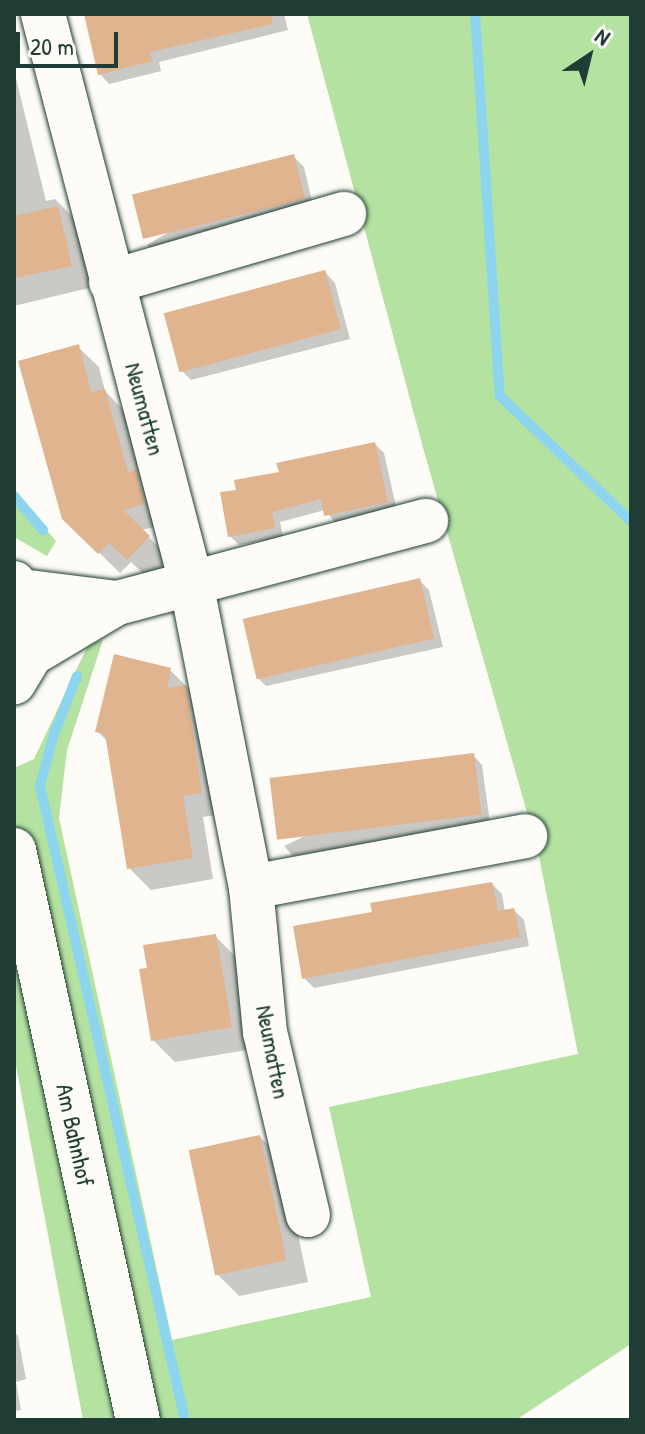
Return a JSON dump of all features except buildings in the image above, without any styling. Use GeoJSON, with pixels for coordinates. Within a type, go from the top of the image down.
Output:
{"type":"FeatureCollection","features":[{"type":"Feature","properties":{"kind":"street","name":"Neumatten"},"geometry":{"type":"LineString","coordinates":[[43,14],[191,582],[251,887],[265,1032],[308,1215]]}},
{"type":"Feature","properties":{"kind":"street"},"geometry":{"type":"LineString","coordinates":[[111,282],[344,214]]}},
{"type":"Feature","properties":{"kind":"street"},"geometry":{"type":"LineString","coordinates":[[19,678],[117,603],[426,521]]}},
{"type":"Feature","properties":{"kind":"street"},"geometry":{"type":"LineString","coordinates":[[17,587],[117,603]]}},
{"type":"Feature","properties":{"kind":"street"},"geometry":{"type":"LineString","coordinates":[[17,587],[32,614],[19,678]]}},
{"type":"Feature","properties":{"kind":"street"},"geometry":{"type":"LineString","coordinates":[[251,887],[525,836]]}},
{"type":"Feature","properties":{"kind":"street","name":"Am Bahnhof"},"geometry":{"type":"LineString","coordinates":[[14,850],[138,1420]]}},
{"type":"Feature","properties":{"kind":"green space"},"geometry":{"type":"Polygon","coordinates":[[[307,14],[631,14],[631,1344],[516,1420],[83,1420],[14,1055],[14,768],[34,759],[89,643],[103,640],[67,750],[59,818],[172,1340],[371,1297],[329,1107],[578,1054],[538,851],[422,444],[307,14]]]}},
{"type":"Feature","properties":{"kind":"green space"},"geometry":{"type":"Polygon","coordinates":[[[14,493],[56,541],[47,556],[14,537],[14,493]]]}},
{"type":"Feature","properties":{"kind":"waterway"},"geometry":{"type":"LineString","coordinates":[[475,14],[500,396],[631,521]]}},
{"type":"Feature","properties":{"kind":"waterway"},"geometry":{"type":"LineString","coordinates":[[14,496],[43,530]]}},
{"type":"Feature","properties":{"kind":"waterway"},"geometry":{"type":"LineString","coordinates":[[77,676],[53,737],[40,786],[185,1420]]}}]}
